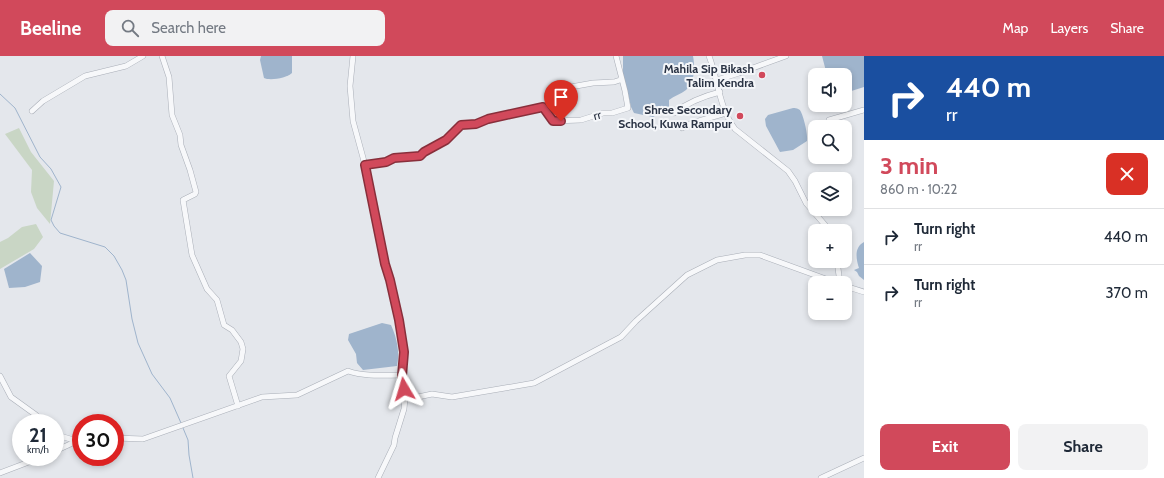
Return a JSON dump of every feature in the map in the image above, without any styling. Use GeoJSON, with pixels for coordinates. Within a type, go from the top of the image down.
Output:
{"type":"FeatureCollection","features":[{"type":"Feature","properties":{"kind":"street"},"geometry":{"type":"LineString","coordinates":[[32,110],[43,101],[85,76],[126,66],[143,56]]}},
{"type":"Feature","properties":{"kind":"street"},"geometry":{"type":"LineString","coordinates":[[162,56],[168,77],[172,115],[180,134],[181,145],[196,192],[183,200],[192,255],[207,289],[217,300],[224,326],[232,330],[242,346],[241,361],[229,376],[238,406]]}},
{"type":"Feature","properties":{"kind":"street"},"geometry":{"type":"LineString","coordinates":[[353,56],[350,86],[353,121],[365,165],[385,264],[399,320],[404,352],[402,376],[405,398],[404,409],[394,445],[378,478]]}},
{"type":"Feature","properties":{"kind":"street","name":"rr"},"geometry":{"type":"LineString","coordinates":[[545,109],[553,121],[570,121],[581,120],[603,113],[612,113],[628,108],[616,56]]}},
{"type":"Feature","properties":{"kind":"street"},"geometry":{"type":"LineString","coordinates":[[709,56],[726,113],[735,129],[788,171],[796,181],[806,203],[824,224]]}},
{"type":"Feature","properties":{"kind":"street"},"geometry":{"type":"LineString","coordinates":[[717,80],[786,56]]}},
{"type":"Feature","properties":{"kind":"street"},"geometry":{"type":"LineString","coordinates":[[365,165],[386,162],[394,158],[420,156],[424,152],[446,140],[461,125],[476,124],[488,119],[540,107],[545,109],[550,104],[551,92],[554,90],[593,83],[614,82],[620,80],[621,78]]}},
{"type":"Feature","properties":{"kind":"street"},"geometry":{"type":"LineString","coordinates":[[674,113],[679,108],[707,95],[720,92]]}},
{"type":"Feature","properties":{"kind":"street"},"geometry":{"type":"LineString","coordinates":[[829,120],[864,110]]}},
{"type":"Feature","properties":{"kind":"street"},"geometry":{"type":"LineString","coordinates":[[682,128],[692,123],[726,113]]}},
{"type":"Feature","properties":{"kind":"street"},"geometry":{"type":"LineString","coordinates":[[405,398],[432,394],[452,397],[534,383],[622,337],[636,321],[687,276],[717,260],[745,255],[760,255],[818,276]]}},
{"type":"Feature","properties":{"kind":"street"},"geometry":{"type":"LineString","coordinates":[[852,288],[864,292]]}},
{"type":"Feature","properties":{"kind":"street"},"geometry":{"type":"LineString","coordinates":[[124,438],[143,439],[262,397],[297,395],[348,371],[356,374],[402,376]]}},
{"type":"Feature","properties":{"kind":"street"},"geometry":{"type":"LineString","coordinates":[[0,376],[11,398],[35,414]]}},
{"type":"Feature","properties":{"kind":"street"},"geometry":{"type":"LineString","coordinates":[[822,478],[864,458]]}},
{"type":"Feature","properties":{"kind":"street"},"geometry":{"type":"LineString","coordinates":[[0,473],[18,466]]}},
{"type":"Feature","properties":{"kind":"green space"},"geometry":{"type":"Polygon","coordinates":[[[19,128],[31,152],[54,181],[50,224],[37,208],[31,192],[32,170],[5,134],[19,128]]]}},
{"type":"Feature","properties":{"kind":"green space"},"geometry":{"type":"Polygon","coordinates":[[[36,224],[43,237],[34,249],[0,269],[0,242],[8,238],[22,227],[36,224]]]}},
{"type":"Feature","properties":{"kind":"water"},"geometry":{"type":"Polygon","coordinates":[[[261,56],[292,56],[292,73],[290,75],[278,78],[264,78],[260,60],[261,56]]]}},
{"type":"Feature","properties":{"kind":"water"},"geometry":{"type":"Polygon","coordinates":[[[623,56],[693,56],[693,79],[686,90],[669,100],[669,107],[664,111],[653,117],[634,113],[623,76],[623,56]]]}},
{"type":"Feature","properties":{"kind":"water"},"geometry":{"type":"Polygon","coordinates":[[[822,56],[864,56],[864,87],[852,91],[852,68],[825,68],[822,56]]]}},
{"type":"Feature","properties":{"kind":"water"},"geometry":{"type":"Polygon","coordinates":[[[797,108],[801,111],[807,141],[793,150],[780,152],[766,126],[765,119],[768,115],[797,108]]]}},
{"type":"Feature","properties":{"kind":"water"},"geometry":{"type":"Polygon","coordinates":[[[864,242],[864,280],[854,270],[859,268],[857,261],[857,250],[864,242]]]}},
{"type":"Feature","properties":{"kind":"water"},"geometry":{"type":"Polygon","coordinates":[[[30,253],[42,266],[40,282],[25,287],[9,288],[4,269],[30,253]]]}},
{"type":"Feature","properties":{"kind":"water"},"geometry":{"type":"Polygon","coordinates":[[[382,323],[391,325],[395,335],[398,351],[397,366],[363,370],[357,363],[356,354],[348,340],[349,334],[382,323]]]}},
{"type":"Feature","properties":{"kind":"waterway"},"geometry":{"type":"LineString","coordinates":[[0,94],[15,108],[40,157],[51,169],[61,187],[51,220],[54,226],[60,233],[105,247],[114,256],[122,270],[126,280],[132,319],[138,343],[152,374],[170,398],[181,423]]}},
{"type":"Feature","properties":{"kind":"waterway"},"geometry":{"type":"LineString","coordinates":[[183,428],[188,440],[193,478]]}},
{"type":"Feature","properties":{"kind":"place","name":"Mahila Sip Bikash Talim Kendra"},"geometry":{"type":"Point","coordinates":[762,75]}},
{"type":"Feature","properties":{"kind":"place","name":"Shree Secondary School, Kuwa Rampur"},"geometry":{"type":"Point","coordinates":[740,116]}},
{"type":"Feature","properties":{"kind":"route"},"geometry":{"type":"LineString","coordinates":[[404,389],[402,376],[404,352],[399,320],[385,264],[365,165],[386,162],[394,158],[420,156],[424,152],[446,140],[461,125],[476,124],[488,119],[540,107],[543,107],[553,121],[561,121]]}}]}
